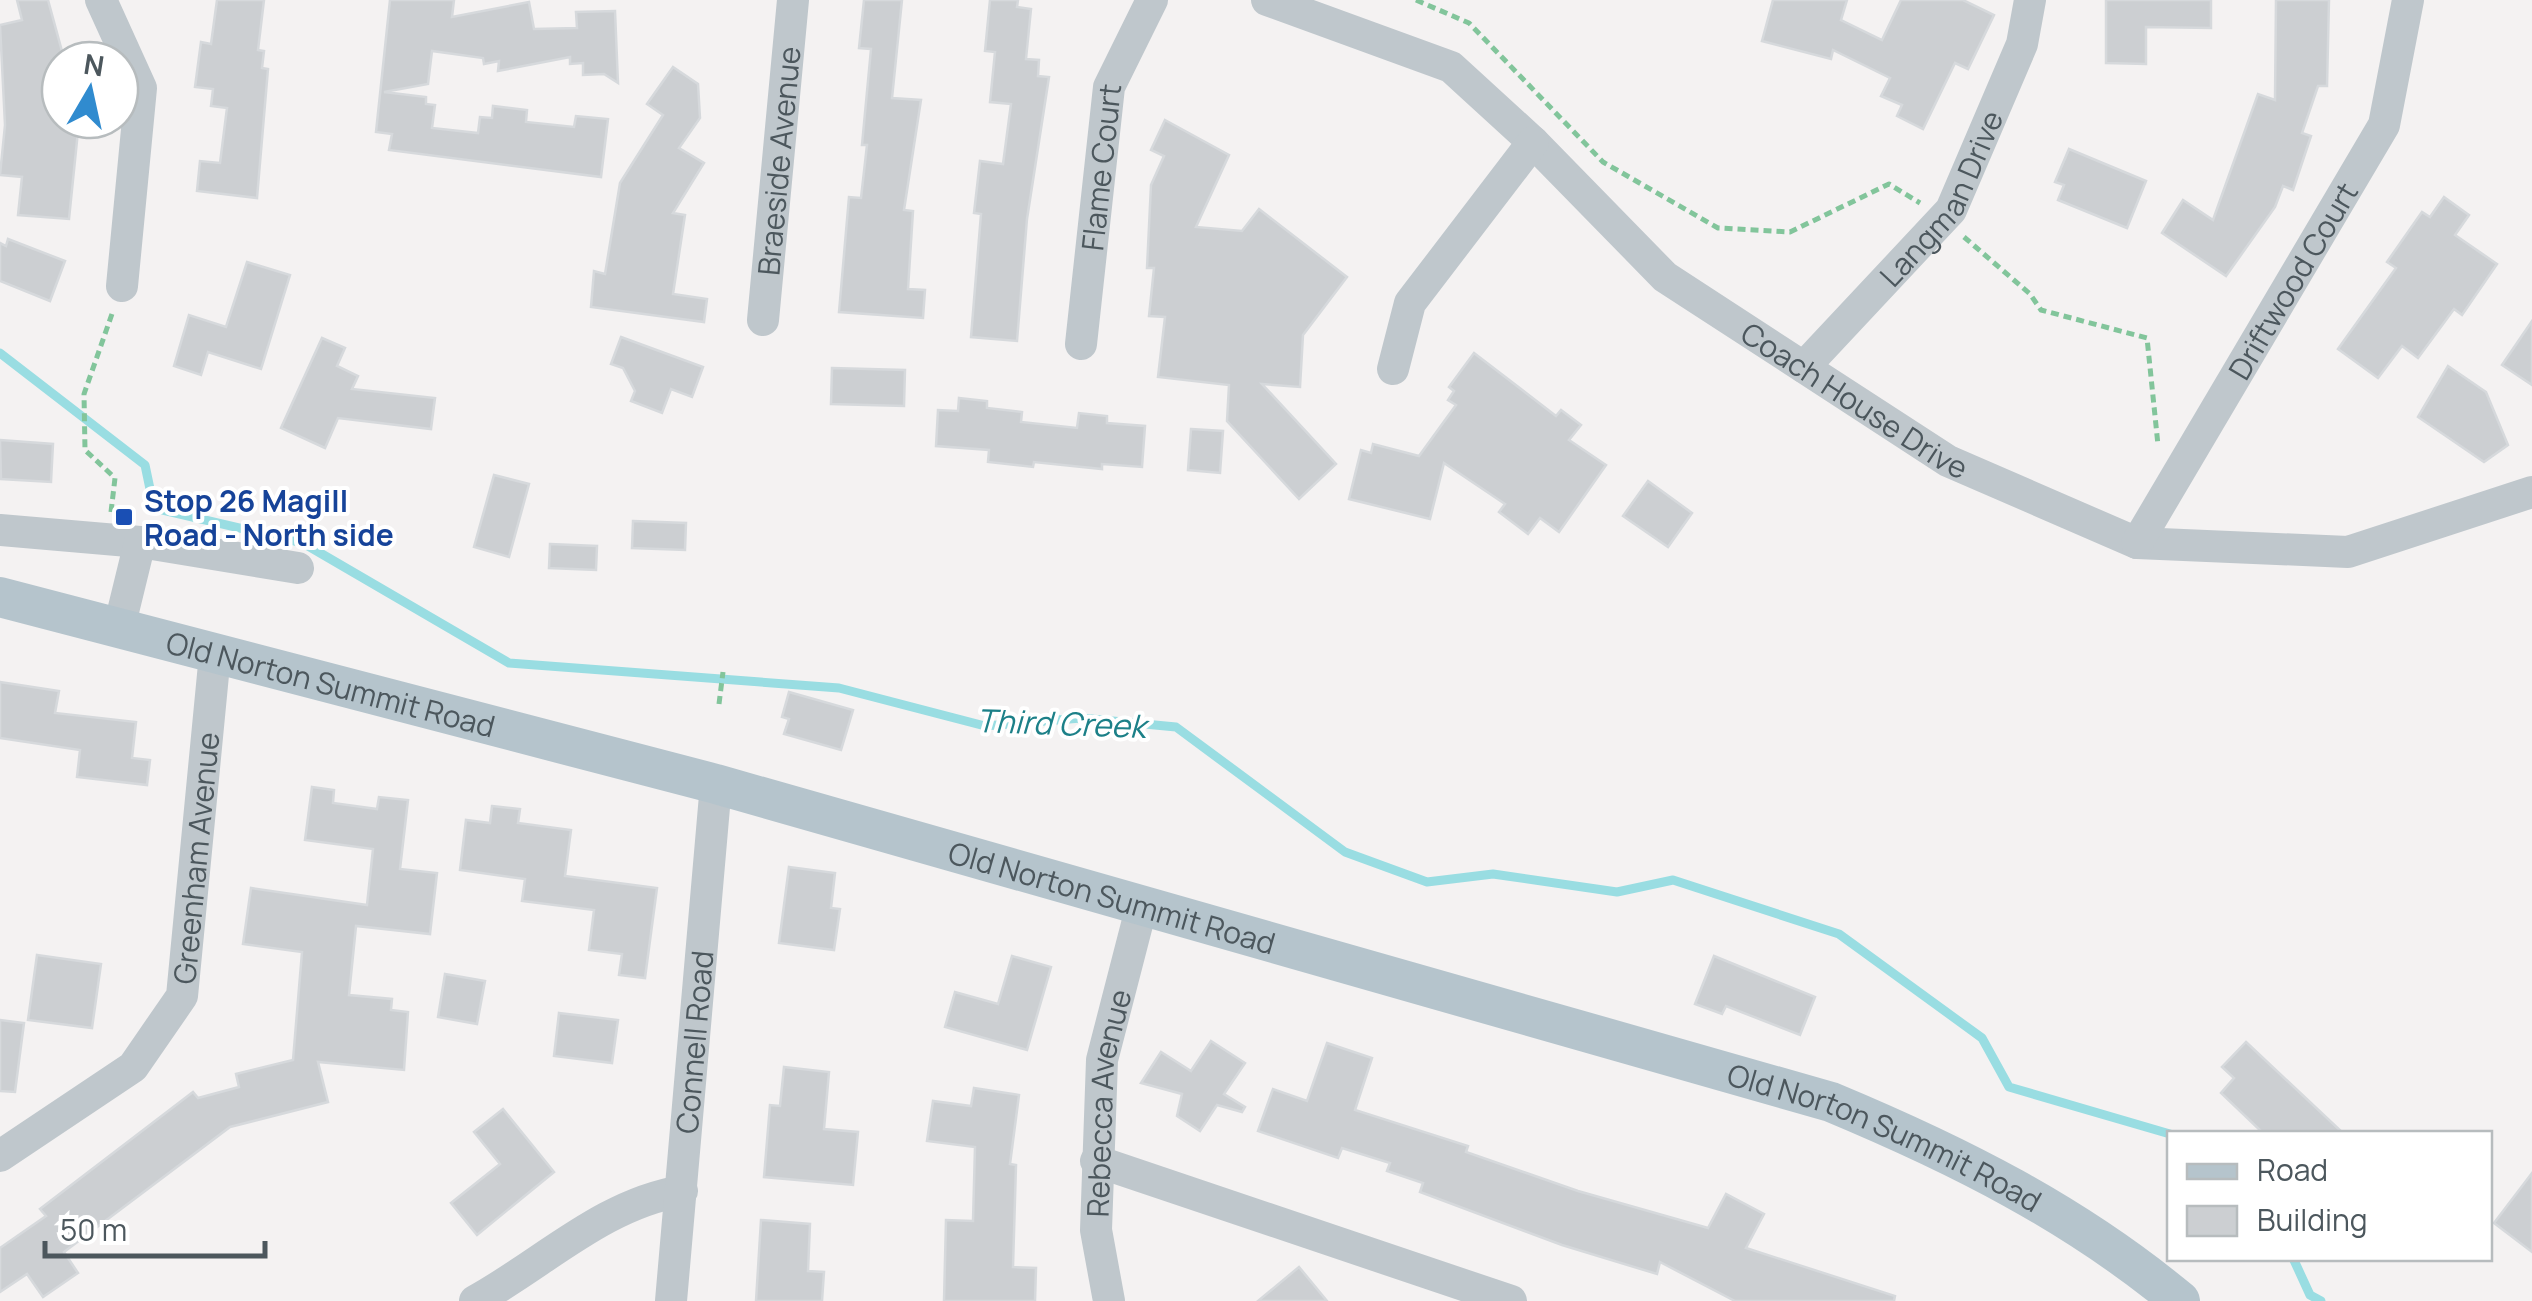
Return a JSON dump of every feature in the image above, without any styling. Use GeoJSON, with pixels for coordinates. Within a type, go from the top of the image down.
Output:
{"type":"FeatureCollection","features":[{"type":"Feature","properties":{"kind":"main road","name":"Old Norton Summit Road"},"geometry":{"type":"LineString","coordinates":[[0,596],[716,784],[1831,1102],[1948,1152],[2044,1202],[2128,1258],[2180,1301]]}},
{"type":"Feature","properties":{"kind":"street"},"geometry":{"type":"LineString","coordinates":[[102,0],[141,88],[122,286]]}},
{"type":"Feature","properties":{"kind":"street","name":"Braeside Avenue"},"geometry":{"type":"LineString","coordinates":[[763,320],[793,0]]}},
{"type":"Feature","properties":{"kind":"street","name":"Flame Court"},"geometry":{"type":"LineString","coordinates":[[1081,344],[1109,87],[1152,0]]}},
{"type":"Feature","properties":{"kind":"street","name":"Coach House Drive"},"geometry":{"type":"LineString","coordinates":[[1266,0],[1451,67],[1533,142],[1666,277],[1948,461],[2137,544],[2348,552],[2532,492]]}},
{"type":"Feature","properties":{"kind":"street","name":"Langman Drive"},"geometry":{"type":"LineString","coordinates":[[1804,367],[1944,219],[2022,44],[2030,0]]}},
{"type":"Feature","properties":{"kind":"street","name":"Driftwood Court"},"geometry":{"type":"LineString","coordinates":[[2137,544],[2384,125],[2408,0]]}},
{"type":"Feature","properties":{"kind":"street"},"geometry":{"type":"LineString","coordinates":[[1392,368],[1410,303],[1533,142]]}},
{"type":"Feature","properties":{"kind":"street"},"geometry":{"type":"LineString","coordinates":[[0,530],[140,542],[298,568]]}},
{"type":"Feature","properties":{"kind":"street"},"geometry":{"type":"LineString","coordinates":[[119,628],[140,542]]}},
{"type":"Feature","properties":{"kind":"street","name":"Greenham Avenue"},"geometry":{"type":"LineString","coordinates":[[0,1156],[133,1067],[182,996],[216,654]]}},
{"type":"Feature","properties":{"kind":"street","name":"Connell Road"},"geometry":{"type":"LineString","coordinates":[[671,1301],[716,784]]}},
{"type":"Feature","properties":{"kind":"street","name":"Rebecca Avenue"},"geometry":{"type":"LineString","coordinates":[[1110,1301],[1096,1230],[1102,1060],[1142,905]]}},
{"type":"Feature","properties":{"kind":"street"},"geometry":{"type":"LineString","coordinates":[[1096,1161],[1511,1301]]}},
{"type":"Feature","properties":{"kind":"street"},"geometry":{"type":"LineString","coordinates":[[476,1301],[646,1196],[682,1190]]}},
{"type":"Feature","properties":{"kind":"path"},"geometry":{"type":"LineString","coordinates":[[1416,0],[1470,23],[1603,162],[1718,228],[1790,232],[1888,184],[1944,219],[2030,294],[2040,310],[2147,338],[2156,441],[2178,474]]}},
{"type":"Feature","properties":{"kind":"path"},"geometry":{"type":"LineString","coordinates":[[106,539],[114,478],[85,450],[84,394],[122,286]]}},
{"type":"Feature","properties":{"kind":"path"},"geometry":{"type":"LineString","coordinates":[[719,704],[723,672]]}},
{"type":"Feature","properties":{"kind":"building"},"geometry":{"type":"Polygon","coordinates":[[[17,0],[48,0],[59,40],[40,40],[40,140],[77,140],[69,219],[18,215],[22,177],[0,175],[5,125],[0,25],[22,20],[17,0]]]}},
{"type":"Feature","properties":{"kind":"building"},"geometry":{"type":"Polygon","coordinates":[[[217,0],[264,0],[258,50],[264,51],[262,68],[268,69],[257,198],[197,191],[200,161],[220,163],[227,108],[211,106],[213,89],[195,87],[201,42],[211,44],[217,0]]]}},
{"type":"Feature","properties":{"kind":"building"},"geometry":{"type":"Polygon","coordinates":[[[390,0],[454,0],[452,17],[529,2],[534,29],[577,28],[576,12],[615,11],[618,83],[604,74],[583,75],[583,63],[570,64],[570,57],[498,71],[499,61],[484,64],[483,58],[432,51],[428,84],[384,92],[426,97],[426,104],[435,105],[432,128],[478,133],[480,117],[492,118],[493,106],[527,110],[526,122],[574,127],[576,116],[608,119],[601,177],[389,150],[392,134],[376,132],[390,0]]]}},
{"type":"Feature","properties":{"kind":"building"},"geometry":{"type":"Polygon","coordinates":[[[864,0],[902,0],[892,98],[921,100],[904,210],[913,211],[908,289],[925,290],[923,318],[839,312],[849,197],[861,198],[867,145],[862,145],[871,49],[859,48],[864,0]]]}},
{"type":"Feature","properties":{"kind":"building"},"geometry":{"type":"Polygon","coordinates":[[[990,0],[1018,0],[1017,7],[1031,9],[1026,59],[1039,60],[1038,76],[1049,77],[1027,219],[1017,341],[971,337],[981,214],[974,213],[980,161],[1003,164],[1011,104],[990,102],[995,52],[985,51],[990,0]]]}},
{"type":"Feature","properties":{"kind":"building"},"geometry":{"type":"Polygon","coordinates":[[[1773,0],[1847,0],[1841,20],[1882,40],[1901,0],[1963,0],[1994,15],[1968,69],[1955,63],[1923,129],[1897,116],[1902,105],[1881,96],[1890,78],[1833,50],[1831,59],[1762,41],[1773,0]]]}},
{"type":"Feature","properties":{"kind":"building"},"geometry":{"type":"Polygon","coordinates":[[[2106,0],[2211,0],[2211,28],[2146,27],[2146,64],[2106,63],[2106,0]]]}},
{"type":"Feature","properties":{"kind":"building"},"geometry":{"type":"Polygon","coordinates":[[[2276,0],[2329,0],[2327,86],[2318,86],[2302,133],[2311,136],[2293,190],[2283,186],[2275,207],[2226,276],[2162,233],[2183,200],[2213,220],[2258,94],[2275,100],[2276,0]]]}},
{"type":"Feature","properties":{"kind":"building"},"geometry":{"type":"Polygon","coordinates":[[[673,67],[698,84],[700,118],[679,148],[704,163],[673,213],[685,215],[673,294],[707,299],[704,322],[591,307],[594,271],[605,274],[620,183],[663,115],[647,104],[673,67]]]}},
{"type":"Feature","properties":{"kind":"building"},"geometry":{"type":"Polygon","coordinates":[[[1165,120],[1229,155],[1196,227],[1242,231],[1259,209],[1347,277],[1303,335],[1300,387],[1262,384],[1336,464],[1299,499],[1227,421],[1229,385],[1158,377],[1165,317],[1149,316],[1154,268],[1147,268],[1151,185],[1164,156],[1151,150],[1165,120]]]}},
{"type":"Feature","properties":{"kind":"building"},"geometry":{"type":"Polygon","coordinates":[[[2069,149],[2146,181],[2127,228],[2058,200],[2064,185],[2055,182],[2069,149]]]}},
{"type":"Feature","properties":{"kind":"building"},"geometry":{"type":"Polygon","coordinates":[[[2444,197],[2469,215],[2455,235],[2497,264],[2462,315],[2454,309],[2418,358],[2402,346],[2378,378],[2338,349],[2396,268],[2387,262],[2422,212],[2430,217],[2444,197]]]}},
{"type":"Feature","properties":{"kind":"building"},"geometry":{"type":"Polygon","coordinates":[[[8,239],[65,261],[50,301],[0,281],[0,243],[6,246],[8,239]]]}},
{"type":"Feature","properties":{"kind":"building"},"geometry":{"type":"Polygon","coordinates":[[[247,262],[290,275],[261,369],[208,352],[201,375],[174,366],[189,315],[226,327],[247,262]]]}},
{"type":"Feature","properties":{"kind":"building"},"geometry":{"type":"Polygon","coordinates":[[[2532,321],[2532,385],[2502,365],[2532,321]]]}},
{"type":"Feature","properties":{"kind":"building"},"geometry":{"type":"Polygon","coordinates":[[[621,337],[703,367],[692,397],[671,389],[662,413],[631,401],[635,391],[623,368],[611,364],[621,337]]]}},
{"type":"Feature","properties":{"kind":"building"},"geometry":{"type":"Polygon","coordinates":[[[322,338],[345,348],[337,366],[358,376],[352,389],[435,398],[431,429],[338,418],[325,448],[281,428],[322,338]]]}},
{"type":"Feature","properties":{"kind":"building"},"geometry":{"type":"Polygon","coordinates":[[[1474,353],[1556,416],[1561,410],[1581,425],[1569,440],[1606,465],[1559,532],[1540,518],[1528,534],[1499,512],[1505,504],[1444,463],[1430,519],[1349,499],[1361,450],[1371,453],[1373,444],[1419,456],[1456,405],[1448,400],[1454,391],[1449,387],[1474,353]]]}},
{"type":"Feature","properties":{"kind":"building"},"geometry":{"type":"Polygon","coordinates":[[[2448,366],[2486,392],[2508,445],[2484,462],[2418,417],[2448,366]]]}},
{"type":"Feature","properties":{"kind":"building"},"geometry":{"type":"Polygon","coordinates":[[[832,368],[905,370],[904,406],[831,404],[832,368]]]}},
{"type":"Feature","properties":{"kind":"building"},"geometry":{"type":"Polygon","coordinates":[[[959,398],[987,401],[987,408],[1022,412],[1021,422],[1077,428],[1079,413],[1107,416],[1107,423],[1145,426],[1142,467],[1102,464],[1102,469],[1034,462],[1033,467],[988,462],[989,450],[936,446],[938,410],[958,411],[959,398]]]}},
{"type":"Feature","properties":{"kind":"building"},"geometry":{"type":"Polygon","coordinates":[[[1191,429],[1223,431],[1220,473],[1188,470],[1191,429]]]}},
{"type":"Feature","properties":{"kind":"building"},"geometry":{"type":"Polygon","coordinates":[[[0,440],[53,444],[51,482],[1,479],[0,440]]]}},
{"type":"Feature","properties":{"kind":"building"},"geometry":{"type":"Polygon","coordinates":[[[494,475],[529,484],[509,557],[474,547],[494,475]]]}},
{"type":"Feature","properties":{"kind":"building"},"geometry":{"type":"Polygon","coordinates":[[[1648,481],[1692,513],[1668,547],[1623,516],[1648,481]]]}},
{"type":"Feature","properties":{"kind":"building"},"geometry":{"type":"Polygon","coordinates":[[[633,521],[686,523],[685,550],[632,548],[633,521]]]}},
{"type":"Feature","properties":{"kind":"building"},"geometry":{"type":"Polygon","coordinates":[[[550,544],[597,546],[596,570],[549,568],[550,544]]]}},
{"type":"Feature","properties":{"kind":"building"},"geometry":{"type":"Polygon","coordinates":[[[0,682],[59,691],[55,713],[136,722],[132,758],[150,760],[147,785],[77,777],[80,750],[0,738],[0,682]]]}},
{"type":"Feature","properties":{"kind":"building"},"geometry":{"type":"Polygon","coordinates":[[[789,692],[853,710],[841,750],[784,734],[789,719],[782,717],[789,692]]]}},
{"type":"Feature","properties":{"kind":"building"},"geometry":{"type":"Polygon","coordinates":[[[312,787],[334,790],[333,803],[377,809],[379,797],[408,800],[400,869],[437,873],[430,934],[356,926],[349,995],[392,999],[391,1010],[408,1012],[404,1070],[318,1062],[328,1102],[230,1127],[64,1252],[78,1273],[43,1297],[27,1274],[0,1292],[0,1248],[46,1216],[40,1209],[193,1092],[198,1098],[239,1087],[236,1074],[293,1060],[302,952],[243,944],[251,888],[367,905],[373,849],[305,840],[312,787]]]}},
{"type":"Feature","properties":{"kind":"building"},"geometry":{"type":"Polygon","coordinates":[[[492,806],[520,809],[518,823],[571,830],[565,876],[657,888],[645,978],[619,975],[622,954],[589,950],[594,910],[522,901],[525,879],[460,870],[466,820],[490,823],[492,806]]]}},
{"type":"Feature","properties":{"kind":"building"},"geometry":{"type":"Polygon","coordinates":[[[789,867],[835,873],[831,908],[840,909],[834,950],[779,943],[789,867]]]}},
{"type":"Feature","properties":{"kind":"building"},"geometry":{"type":"Polygon","coordinates":[[[37,955],[101,964],[92,1028],[28,1020],[37,955]]]}},
{"type":"Feature","properties":{"kind":"building"},"geometry":{"type":"Polygon","coordinates":[[[1012,956],[1051,967],[1027,1050],[945,1027],[955,992],[998,1004],[1012,956]]]}},
{"type":"Feature","properties":{"kind":"building"},"geometry":{"type":"Polygon","coordinates":[[[1714,956],[1815,997],[1800,1035],[1726,1006],[1722,1014],[1695,1004],[1714,956]]]}},
{"type":"Feature","properties":{"kind":"building"},"geometry":{"type":"Polygon","coordinates":[[[445,974],[485,981],[477,1024],[438,1017],[445,974]]]}},
{"type":"Feature","properties":{"kind":"building"},"geometry":{"type":"Polygon","coordinates":[[[559,1013],[618,1020],[612,1063],[554,1056],[559,1013]]]}},
{"type":"Feature","properties":{"kind":"building"},"geometry":{"type":"Polygon","coordinates":[[[0,1020],[24,1023],[15,1092],[0,1091],[0,1020]]]}},
{"type":"Feature","properties":{"kind":"building"},"geometry":{"type":"Polygon","coordinates":[[[1211,1041],[1245,1063],[1224,1094],[1245,1107],[1242,1112],[1217,1105],[1200,1131],[1177,1116],[1182,1094],[1141,1083],[1161,1052],[1191,1071],[1211,1041]]]}},
{"type":"Feature","properties":{"kind":"building"},"geometry":{"type":"Polygon","coordinates":[[[2246,1042],[2341,1131],[2261,1131],[2221,1093],[2234,1078],[2222,1067],[2246,1042]]]}},
{"type":"Feature","properties":{"kind":"building"},"geometry":{"type":"Polygon","coordinates":[[[1327,1043],[1372,1058],[1355,1110],[1468,1146],[1466,1152],[1578,1191],[1708,1228],[1726,1194],[1764,1214],[1746,1248],[1895,1296],[1894,1301],[1735,1301],[1660,1262],[1657,1274],[1562,1245],[1420,1192],[1423,1183],[1387,1171],[1390,1163],[1342,1148],[1338,1158],[1258,1131],[1273,1089],[1307,1101],[1327,1043]]]}},
{"type":"Feature","properties":{"kind":"building"},"geometry":{"type":"Polygon","coordinates":[[[784,1067],[829,1072],[824,1129],[858,1132],[853,1185],[764,1177],[770,1105],[780,1106],[784,1067]]]}},
{"type":"Feature","properties":{"kind":"building"},"geometry":{"type":"Polygon","coordinates":[[[974,1088],[1019,1095],[1010,1164],[1016,1165],[1013,1267],[1036,1268],[1035,1301],[944,1301],[946,1220],[973,1221],[975,1147],[927,1141],[933,1101],[971,1106],[974,1088]]]}},
{"type":"Feature","properties":{"kind":"building"},"geometry":{"type":"Polygon","coordinates":[[[503,1109],[554,1172],[477,1235],[451,1203],[500,1164],[474,1132],[503,1109]]]}},
{"type":"Feature","properties":{"kind":"building"},"geometry":{"type":"Polygon","coordinates":[[[2532,1173],[2532,1252],[2494,1223],[2532,1173]]]}},
{"type":"Feature","properties":{"kind":"building"},"geometry":{"type":"Polygon","coordinates":[[[761,1220],[810,1224],[808,1271],[824,1272],[822,1301],[756,1301],[761,1220]]]}},
{"type":"Feature","properties":{"kind":"building"},"geometry":{"type":"Polygon","coordinates":[[[1299,1267],[1327,1301],[1258,1301],[1299,1267]]]}},
{"type":"Feature","properties":{"kind":"waterway","name":"Third Creek"},"geometry":{"type":"LineString","coordinates":[[0,353],[145,465],[154,508],[303,543],[509,663],[839,688],[985,726],[1081,718],[1176,727],[1345,852],[1427,882],[1493,874],[1617,892],[1673,880],[1839,934],[1982,1038],[2009,1087],[2167,1133]]}},
{"type":"Feature","properties":{"kind":"waterway","name":"Third Creek"},"geometry":{"type":"LineString","coordinates":[[2294,1261],[2310,1295],[2321,1301]]}},
{"type":"Feature","properties":{"kind":"place","name":"Stop 26 Magill Road - North side"},"geometry":{"type":"Point","coordinates":[124,517]}}]}
